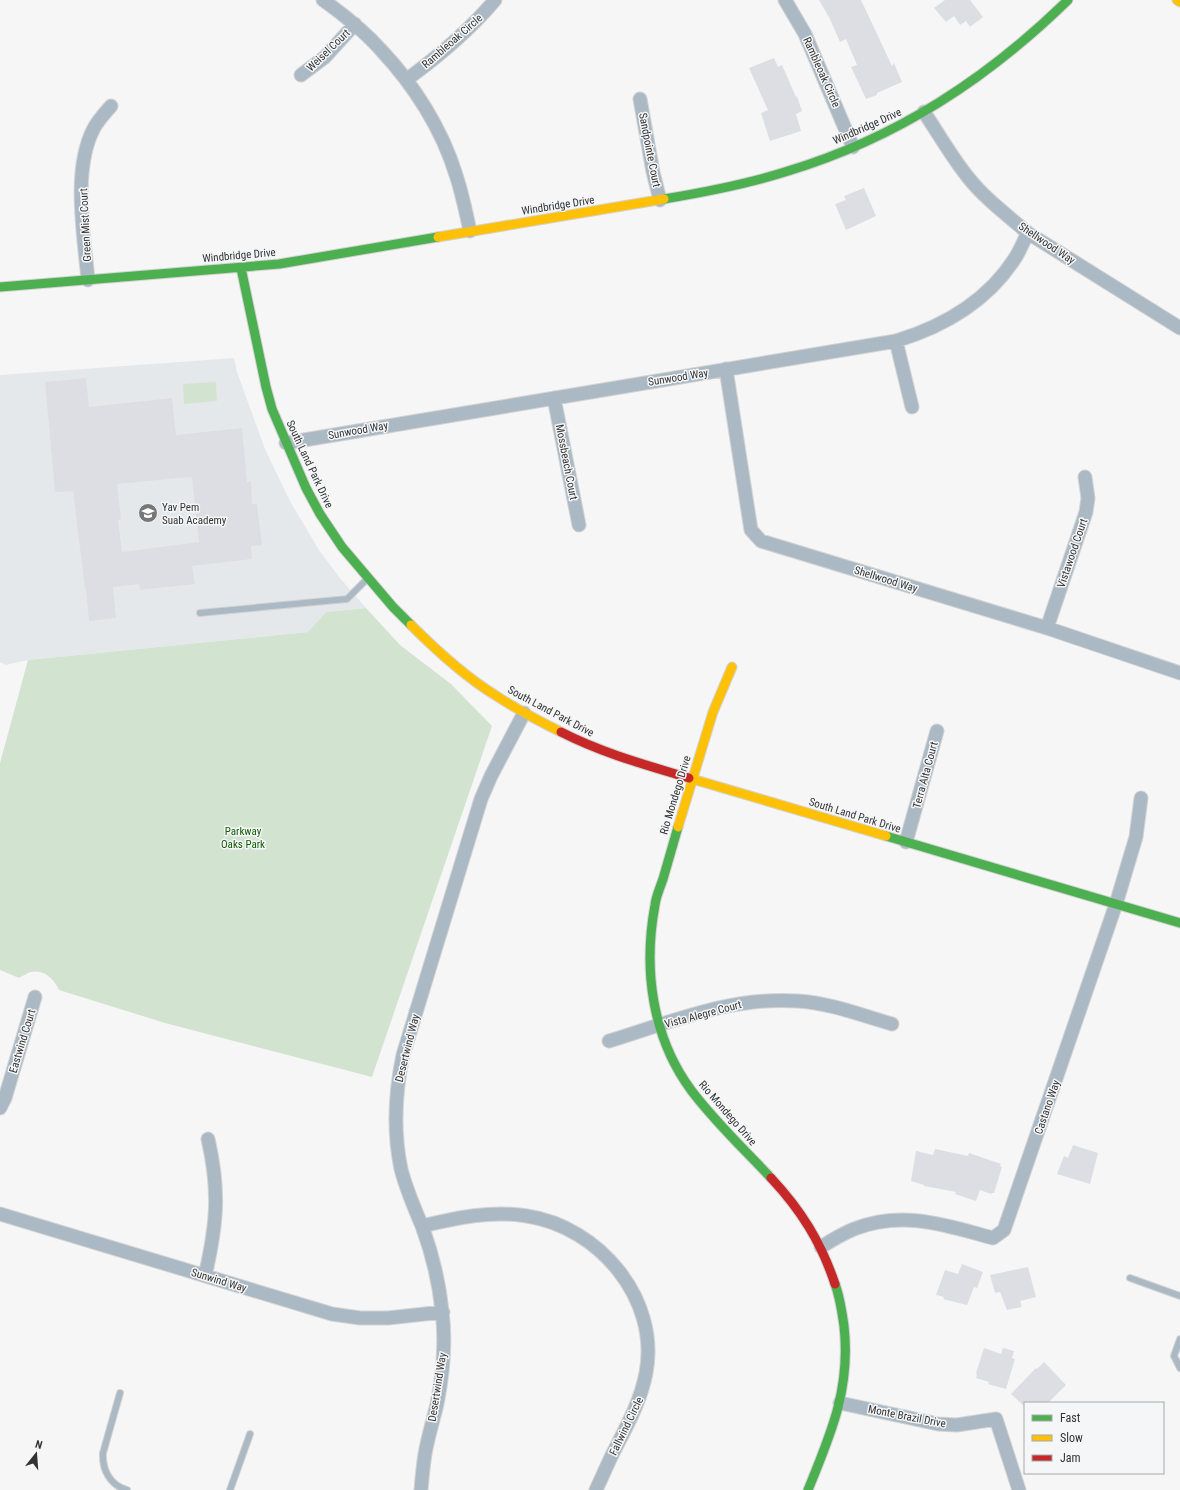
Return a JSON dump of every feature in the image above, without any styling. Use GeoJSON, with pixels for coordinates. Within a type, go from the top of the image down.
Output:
{"type":"FeatureCollection","features":[{"type":"Feature","properties":{"kind":"street"},"geometry":{"type":"LineString","coordinates":[[324,0],[355,24],[382,50],[406,80],[428,113],[442,140],[456,174],[470,231]]}},
{"type":"Feature","properties":{"kind":"street","name":"Rambleoak Circle"},"geometry":{"type":"LineString","coordinates":[[406,80],[465,33],[495,0]]}},
{"type":"Feature","properties":{"kind":"street","name":"Rambleoak Circle"},"geometry":{"type":"LineString","coordinates":[[785,0],[805,34],[853,147]]}},
{"type":"Feature","properties":{"kind":"street","name":"Windbridge Drive"},"geometry":{"type":"LineString","coordinates":[[0,287],[279,264],[660,200],[760,179],[807,165],[853,147],[897,127],[924,112],[1010,53],[1045,24],[1068,0]]}},
{"type":"Feature","properties":{"kind":"street","name":"Weisel Court"},"geometry":{"type":"LineString","coordinates":[[301,75],[325,57],[355,24]]}},
{"type":"Feature","properties":{"kind":"street","name":"Sandpointe Court"},"geometry":{"type":"LineString","coordinates":[[640,99],[653,172],[660,200]]}},
{"type":"Feature","properties":{"kind":"street","name":"Green Mist Court"},"geometry":{"type":"LineString","coordinates":[[88,280],[81,197],[83,169],[88,142],[94,128],[111,106]]}},
{"type":"Feature","properties":{"kind":"street","name":"Shellwood Way"},"geometry":{"type":"LineString","coordinates":[[924,112],[967,177],[986,197],[1028,233],[1180,328]]}},
{"type":"Feature","properties":{"kind":"street","name":"Sunwood Way"},"geometry":{"type":"LineString","coordinates":[[286,442],[896,341],[921,333],[943,323],[967,308],[986,292],[1002,275],[1017,256],[1028,233]]}},
{"type":"Feature","properties":{"kind":"street","name":"South Land Park Drive"},"geometry":{"type":"LineString","coordinates":[[241,268],[272,409],[306,488],[320,514],[342,547],[393,607],[427,641],[456,666],[494,694],[524,713],[578,740],[623,758],[1180,923]]}},
{"type":"Feature","properties":{"kind":"street"},"geometry":{"type":"LineString","coordinates":[[896,341],[912,407]]}},
{"type":"Feature","properties":{"kind":"street","name":"Shellwood Way"},"geometry":{"type":"LineString","coordinates":[[726,370],[751,530],[761,541],[1046,628],[1180,673]]}},
{"type":"Feature","properties":{"kind":"street","name":"Mossbeach Court"},"geometry":{"type":"LineString","coordinates":[[554,398],[579,526]]}},
{"type":"Feature","properties":{"kind":"street","name":"Vistawood Court"},"geometry":{"type":"LineString","coordinates":[[1046,628],[1086,512],[1088,498],[1085,477]]}},
{"type":"Feature","properties":{"kind":"street","name":"Rio Mondego Drive"},"geometry":{"type":"LineString","coordinates":[[732,667],[713,712],[655,904],[650,931],[649,959],[651,987],[659,1025],[675,1064],[694,1094],[712,1116],[789,1198],[804,1218],[821,1246],[836,1286],[841,1307],[845,1336],[845,1365],[840,1403],[834,1427],[808,1490]]}},
{"type":"Feature","properties":{"kind":"street","name":"Desertwind Way"},"geometry":{"type":"LineString","coordinates":[[421,1490],[425,1454],[441,1379],[444,1342],[443,1312],[432,1255],[410,1198],[402,1169],[397,1144],[395,1114],[397,1084],[403,1055],[481,799],[490,776],[524,713]]}},
{"type":"Feature","properties":{"kind":"street","name":"Terra Alta Court"},"geometry":{"type":"LineString","coordinates":[[906,842],[937,731]]}},
{"type":"Feature","properties":{"kind":"street","name":"Castano Way"},"geometry":{"type":"LineString","coordinates":[[821,1246],[853,1229],[871,1223],[895,1219],[940,1223],[993,1238],[1004,1230],[1116,904],[1136,837],[1141,798]]}},
{"type":"Feature","properties":{"kind":"street","name":"Eastwind Court"},"geometry":{"type":"LineString","coordinates":[[0,1108],[5,1098],[35,997]]}},
{"type":"Feature","properties":{"kind":"street","name":"Vista Alegre Court"},"geometry":{"type":"LineString","coordinates":[[609,1041],[717,1007],[745,1002],[770,1000],[799,1001],[827,1006],[892,1024]]}},
{"type":"Feature","properties":{"kind":"street"},"geometry":{"type":"LineString","coordinates":[[205,1276],[213,1244],[216,1213],[216,1182],[208,1139]]}},
{"type":"Feature","properties":{"kind":"street","name":"Sunwind Way"},"geometry":{"type":"LineString","coordinates":[[0,1214],[332,1314],[360,1318],[388,1318],[443,1312]]}},
{"type":"Feature","properties":{"kind":"street","name":"Fallwind Circle"},"geometry":{"type":"LineString","coordinates":[[422,1226],[458,1218],[500,1214],[543,1219],[572,1230],[596,1247],[609,1259],[627,1283],[638,1307],[645,1328],[648,1349],[646,1372],[641,1397],[633,1416],[596,1490]]}},
{"type":"Feature","properties":{"kind":"street","name":"Monte Brazil Drive"},"geometry":{"type":"LineString","coordinates":[[840,1403],[938,1424],[957,1425],[996,1419],[1019,1490]]}},
{"type":"Feature","properties":{"kind":"lane"},"geometry":{"type":"LineString","coordinates":[[200,613],[348,599],[368,578]]}},
{"type":"Feature","properties":{"kind":"lane"},"geometry":{"type":"LineString","coordinates":[[1130,1278],[1180,1296]]}},
{"type":"Feature","properties":{"kind":"lane"},"geometry":{"type":"LineString","coordinates":[[1180,1339],[1174,1356],[1180,1368]]}},
{"type":"Feature","properties":{"kind":"lane"},"geometry":{"type":"LineString","coordinates":[[120,1393],[103,1453],[103,1461],[104,1469],[110,1479],[116,1485],[127,1490]]}},
{"type":"Feature","properties":{"kind":"lane"},"geometry":{"type":"LineString","coordinates":[[230,1490],[250,1434]]}},
{"type":"Feature","properties":{"kind":"shaded area","name":"Yav Pem Suab Academy"},"geometry":{"type":"Polygon","coordinates":[[[234,358],[237,372],[265,449],[291,503],[319,550],[340,578],[366,608],[326,612],[309,632],[28,660],[6,665],[0,662],[0,375],[234,358]]]}},
{"type":"Feature","properties":{"kind":"green space"},"geometry":{"type":"Polygon","coordinates":[[[216,382],[217,401],[184,404],[183,384],[216,382]]]}},
{"type":"Feature","properties":{"kind":"green space","name":"Parkway Oaks Park"},"geometry":{"type":"Polygon","coordinates":[[[366,608],[400,645],[451,684],[492,726],[372,1077],[165,1023],[59,990],[54,982],[44,973],[36,971],[31,972],[19,978],[0,970],[0,763],[28,660],[308,632],[326,612],[366,608]]]}},
{"type":"Feature","properties":{"kind":"building"},"geometry":{"type":"Polygon","coordinates":[[[819,0],[861,0],[892,66],[894,63],[902,82],[866,99],[851,67],[857,65],[846,39],[840,42],[829,17],[819,0]]]}},
{"type":"Feature","properties":{"kind":"building"},"geometry":{"type":"Polygon","coordinates":[[[945,0],[970,0],[983,17],[970,27],[966,21],[960,25],[954,16],[946,22],[934,8],[945,0]]]}},
{"type":"Feature","properties":{"kind":"building"},"geometry":{"type":"Polygon","coordinates":[[[774,58],[778,67],[782,65],[796,97],[797,96],[802,111],[796,114],[801,131],[770,141],[761,113],[768,110],[749,68],[774,58]]]}},
{"type":"Feature","properties":{"kind":"building"},"geometry":{"type":"Polygon","coordinates":[[[864,188],[876,216],[846,230],[835,204],[846,200],[844,196],[864,188]]]}},
{"type":"Feature","properties":{"kind":"building"},"geometry":{"type":"Polygon","coordinates":[[[86,378],[89,407],[172,398],[176,435],[242,428],[247,482],[251,481],[252,504],[257,504],[262,545],[251,546],[252,559],[192,566],[195,584],[140,590],[139,584],[113,587],[116,618],[89,621],[73,491],[55,492],[45,382],[86,378]],[[192,478],[117,484],[121,519],[118,520],[122,552],[199,542],[192,478]]]}},
{"type":"Feature","properties":{"kind":"building"},"geometry":{"type":"Polygon","coordinates":[[[1073,1145],[1098,1153],[1090,1184],[1057,1174],[1064,1156],[1068,1158],[1073,1145]]]}},
{"type":"Feature","properties":{"kind":"building"},"geometry":{"type":"Polygon","coordinates":[[[935,1149],[968,1156],[969,1153],[1001,1164],[1000,1166],[1002,1167],[994,1193],[991,1194],[980,1190],[976,1201],[955,1194],[956,1192],[924,1186],[911,1181],[916,1151],[933,1155],[935,1149]]]}},
{"type":"Feature","properties":{"kind":"building"},"geometry":{"type":"Polygon","coordinates":[[[962,1264],[983,1272],[977,1288],[974,1287],[967,1305],[943,1299],[944,1297],[936,1295],[945,1270],[958,1274],[962,1264]]]}},
{"type":"Feature","properties":{"kind":"building"},"geometry":{"type":"Polygon","coordinates":[[[1028,1267],[1036,1297],[1020,1301],[1022,1307],[1007,1310],[1000,1292],[995,1293],[990,1275],[1028,1267]]]}},
{"type":"Feature","properties":{"kind":"building"},"geometry":{"type":"Polygon","coordinates":[[[984,1348],[1001,1354],[1003,1348],[1014,1351],[1012,1358],[1015,1359],[1006,1389],[988,1384],[989,1382],[976,1378],[976,1373],[984,1348]]]}},
{"type":"Feature","properties":{"kind":"building"},"geometry":{"type":"Polygon","coordinates":[[[1044,1362],[1066,1385],[1049,1402],[1024,1402],[1024,1406],[1011,1394],[1036,1368],[1037,1369],[1044,1362]]]}},
{"type":"Feature","properties":{"kind":"traffic: fast"},"geometry":{"type":"LineString","coordinates":[[664,199],[695,194],[773,176],[828,157],[903,123],[938,103],[973,80],[1037,29],[1068,0]]}},
{"type":"Feature","properties":{"kind":"traffic: fast"},"geometry":{"type":"LineString","coordinates":[[0,287],[279,264],[438,237]]}},
{"type":"Feature","properties":{"kind":"traffic: fast"},"geometry":{"type":"LineString","coordinates":[[241,268],[272,409],[306,488],[320,514],[342,547],[393,607],[411,625]]}},
{"type":"Feature","properties":{"kind":"traffic: fast"},"geometry":{"type":"LineString","coordinates":[[678,827],[656,898],[652,929],[650,953],[651,978],[659,1025],[667,1048],[691,1090],[700,1102],[771,1178]]}},
{"type":"Feature","properties":{"kind":"traffic: fast"},"geometry":{"type":"LineString","coordinates":[[886,836],[1180,923]]}},
{"type":"Feature","properties":{"kind":"traffic: fast"},"geometry":{"type":"LineString","coordinates":[[808,1490],[831,1430],[842,1390],[845,1370],[844,1326],[840,1299],[835,1284]]}},
{"type":"Feature","properties":{"kind":"traffic: slow"},"geometry":{"type":"LineString","coordinates":[[438,237],[664,199]]}},
{"type":"Feature","properties":{"kind":"traffic: slow"},"geometry":{"type":"LineString","coordinates":[[411,625],[430,644],[472,680],[519,710],[561,732]]}},
{"type":"Feature","properties":{"kind":"traffic: slow"},"geometry":{"type":"LineString","coordinates":[[678,827],[713,712],[732,667]]}},
{"type":"Feature","properties":{"kind":"traffic: slow"},"geometry":{"type":"LineString","coordinates":[[689,778],[886,836]]}},
{"type":"Feature","properties":{"kind":"traffic: jam"},"geometry":{"type":"LineString","coordinates":[[561,732],[608,752],[689,778]]}},
{"type":"Feature","properties":{"kind":"traffic: jam"},"geometry":{"type":"LineString","coordinates":[[771,1178],[792,1202],[817,1240],[835,1284]]}},
{"type":"Feature","properties":{"kind":"place","name":"Yav Pem Suab Academy"},"geometry":{"type":"Point","coordinates":[148,513]}}]}
